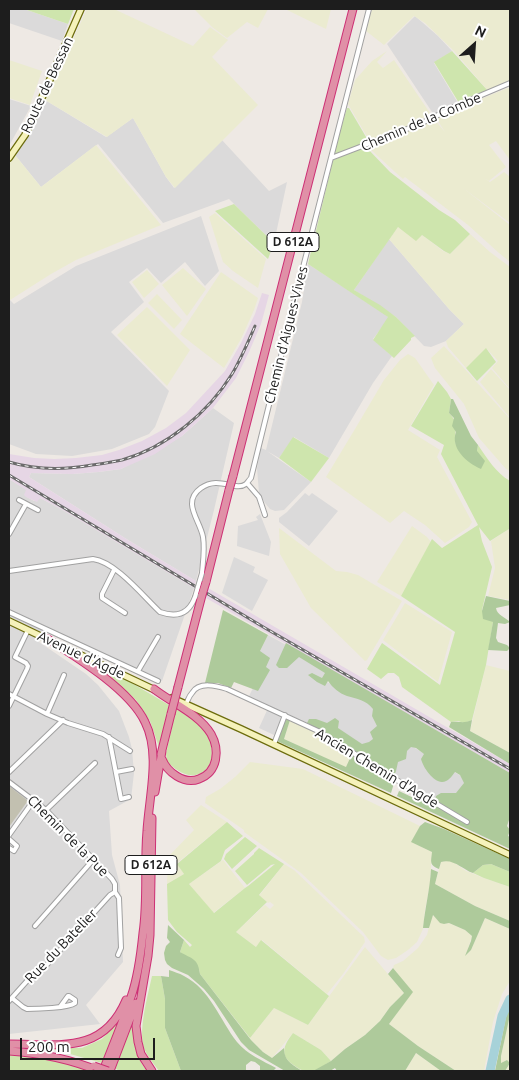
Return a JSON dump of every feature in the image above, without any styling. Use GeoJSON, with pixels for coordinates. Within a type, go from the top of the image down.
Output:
{"type":"FeatureCollection","features":[{"type":"Feature","properties":{"kind":"highway","name":"D 612A"},"geometry":{"type":"LineString","coordinates":[[136,978],[144,932],[146,833],[150,798],[199,596],[206,582],[354,9]]}},
{"type":"Feature","properties":{"kind":"highway"},"geometry":{"type":"LineString","coordinates":[[48,639],[94,670],[139,710],[146,723],[154,752],[150,798]]}},
{"type":"Feature","properties":{"kind":"highway"},"geometry":{"type":"LineString","coordinates":[[154,689],[203,724],[211,735],[216,749],[215,763],[208,774],[198,780],[186,780],[175,775],[167,769],[162,759]]}},
{"type":"Feature","properties":{"kind":"highway","name":"D 612A"},"geometry":{"type":"LineString","coordinates":[[152,1071],[141,1054],[136,1035],[136,1026],[150,935],[152,817],[162,751]]}},
{"type":"Feature","properties":{"kind":"highway"},"geometry":{"type":"LineString","coordinates":[[9,1048],[66,1045],[90,1040],[103,1032],[116,1019],[125,1004],[136,978]]}},
{"type":"Feature","properties":{"kind":"highway"},"geometry":{"type":"LineString","coordinates":[[98,1069],[127,1009],[136,978]]}},
{"type":"Feature","properties":{"kind":"highway","name":"D 612A"},"geometry":{"type":"LineString","coordinates":[[109,1071],[134,1010],[144,979]]}},
{"type":"Feature","properties":{"kind":"highway"},"geometry":{"type":"LineString","coordinates":[[9,1048],[49,1053],[109,1071]]}},
{"type":"Feature","properties":{"kind":"main road","name":"Route de Bessan"},"geometry":{"type":"LineString","coordinates":[[9,158],[24,135],[40,102],[81,9]]}},
{"type":"Feature","properties":{"kind":"main road","name":"Avenue d'Agde"},"geometry":{"type":"LineString","coordinates":[[9,621],[510,855]]}},
{"type":"Feature","properties":{"kind":"street","name":"Chemin d'Aigues-Vives"},"geometry":{"type":"LineString","coordinates":[[247,483],[251,478],[254,467],[296,292],[369,9]]}},
{"type":"Feature","properties":{"kind":"street","name":"Chemin de la Combe"},"geometry":{"type":"LineString","coordinates":[[331,158],[420,124],[510,83]]}},
{"type":"Feature","properties":{"kind":"street"},"geometry":{"type":"LineString","coordinates":[[9,571],[92,559],[98,560],[124,576],[160,612],[168,615],[181,614],[188,610],[199,596],[202,573],[203,538],[193,512],[192,501],[194,496],[209,483],[216,482],[238,487],[247,483],[259,497],[265,515]]}},
{"type":"Feature","properties":{"kind":"street"},"geometry":{"type":"LineString","coordinates":[[19,500],[38,510]]}},
{"type":"Feature","properties":{"kind":"street"},"geometry":{"type":"LineString","coordinates":[[9,534],[26,504]]}},
{"type":"Feature","properties":{"kind":"street"},"geometry":{"type":"LineString","coordinates":[[114,570],[102,594],[102,598],[125,613]]}},
{"type":"Feature","properties":{"kind":"street"},"geometry":{"type":"LineString","coordinates":[[9,612],[158,681]]}},
{"type":"Feature","properties":{"kind":"street"},"geometry":{"type":"LineString","coordinates":[[9,706],[28,666],[15,657],[28,630]]}},
{"type":"Feature","properties":{"kind":"street"},"geometry":{"type":"LineString","coordinates":[[138,671],[158,636]]}},
{"type":"Feature","properties":{"kind":"street"},"geometry":{"type":"LineString","coordinates":[[47,714],[64,676]]}},
{"type":"Feature","properties":{"kind":"street","name":"Ancien Chemin d'Agde"},"geometry":{"type":"LineString","coordinates":[[186,704],[193,691],[198,687],[218,686],[228,689],[318,731],[467,822]]}},
{"type":"Feature","properties":{"kind":"street"},"geometry":{"type":"LineString","coordinates":[[9,694],[47,714],[103,734],[130,751]]}},
{"type":"Feature","properties":{"kind":"street"},"geometry":{"type":"LineString","coordinates":[[274,744],[285,715]]}},
{"type":"Feature","properties":{"kind":"street"},"geometry":{"type":"LineString","coordinates":[[9,772],[63,720]]}},
{"type":"Feature","properties":{"kind":"street"},"geometry":{"type":"LineString","coordinates":[[109,737],[121,799],[129,797]]}},
{"type":"Feature","properties":{"kind":"street"},"geometry":{"type":"LineString","coordinates":[[46,810],[95,763]]}},
{"type":"Feature","properties":{"kind":"street"},"geometry":{"type":"LineString","coordinates":[[116,772],[132,769]]}},
{"type":"Feature","properties":{"kind":"street","name":"Chemin de la Pue"},"geometry":{"type":"LineString","coordinates":[[9,782],[46,810],[112,879],[115,884],[115,892],[119,898],[121,948],[118,955]]}},
{"type":"Feature","properties":{"kind":"street"},"geometry":{"type":"LineString","coordinates":[[9,835],[34,800]]}},
{"type":"Feature","properties":{"kind":"street"},"geometry":{"type":"LineString","coordinates":[[9,839],[17,846],[14,851],[9,848]]}},
{"type":"Feature","properties":{"kind":"street"},"geometry":{"type":"LineString","coordinates":[[34,926],[93,860]]}},
{"type":"Feature","properties":{"kind":"street","name":"Rue du Batelier"},"geometry":{"type":"LineString","coordinates":[[10,999],[27,981],[43,969],[110,894],[115,892]]}},
{"type":"Feature","properties":{"kind":"street"},"geometry":{"type":"LineString","coordinates":[[10,999],[27,1009],[60,1007]]}},
{"type":"Feature","properties":{"kind":"shaded area"},"geometry":{"type":"Polygon","coordinates":[[[9,9],[24,9],[68,24],[62,41],[9,23],[9,9]]]}},
{"type":"Feature","properties":{"kind":"shaded area"},"geometry":{"type":"Polygon","coordinates":[[[415,16],[452,51],[434,63],[458,103],[434,115],[387,44],[415,16]]]}},
{"type":"Feature","properties":{"kind":"shaded area"},"geometry":{"type":"Polygon","coordinates":[[[9,99],[31,106],[9,146],[9,99]]]}},
{"type":"Feature","properties":{"kind":"shaded area"},"geometry":{"type":"Polygon","coordinates":[[[45,100],[106,137],[133,118],[174,188],[222,140],[269,191],[287,182],[274,243],[229,199],[163,223],[98,144],[41,187],[15,155],[45,100]]]}},
{"type":"Feature","properties":{"kind":"shaded area"},"geometry":{"type":"Polygon","coordinates":[[[201,216],[219,271],[205,286],[185,262],[161,283],[147,268],[129,282],[144,302],[111,332],[169,391],[155,427],[149,434],[112,449],[72,456],[36,454],[9,444],[9,299],[14,304],[76,266],[201,216]]]}},
{"type":"Feature","properties":{"kind":"shaded area"},"geometry":{"type":"Polygon","coordinates":[[[389,239],[464,324],[446,341],[431,347],[424,346],[396,317],[354,290],[389,239]]]}},
{"type":"Feature","properties":{"kind":"shaded area"},"geometry":{"type":"Polygon","coordinates":[[[308,264],[389,318],[373,339],[392,356],[373,383],[329,458],[294,437],[279,458],[267,451],[311,482],[284,510],[275,511],[270,509],[259,493],[257,468],[261,448],[266,450],[302,302],[308,264]]]}},
{"type":"Feature","properties":{"kind":"shaded area"},"geometry":{"type":"Polygon","coordinates":[[[262,293],[269,295],[261,324],[236,378],[213,408],[182,436],[155,454],[121,469],[72,474],[31,473],[29,477],[196,581],[194,588],[61,509],[40,498],[37,502],[26,497],[24,495],[26,490],[9,479],[9,454],[54,459],[102,455],[142,441],[166,428],[186,413],[225,371],[255,314],[262,293]]]}},
{"type":"Feature","properties":{"kind":"shaded area"},"geometry":{"type":"Polygon","coordinates":[[[213,408],[234,423],[196,581],[29,477],[31,473],[72,474],[121,469],[182,436],[213,408]]]}},
{"type":"Feature","properties":{"kind":"shaded area"},"geometry":{"type":"Polygon","coordinates":[[[9,479],[27,490],[27,497],[34,501],[40,498],[61,509],[194,588],[162,681],[46,627],[39,642],[86,674],[98,685],[119,711],[129,737],[134,773],[131,799],[109,811],[112,855],[120,885],[123,962],[86,1005],[100,1024],[9,1034],[9,479]]]}},
{"type":"Feature","properties":{"kind":"shaded area"},"geometry":{"type":"Polygon","coordinates":[[[305,493],[309,496],[312,493],[338,511],[309,546],[279,522],[279,518],[305,493]]]}},
{"type":"Feature","properties":{"kind":"shaded area"},"geometry":{"type":"Polygon","coordinates":[[[260,514],[271,542],[269,556],[237,546],[238,526],[258,520],[256,517],[260,514]]]}},
{"type":"Feature","properties":{"kind":"shaded area"},"geometry":{"type":"Polygon","coordinates":[[[234,557],[255,567],[253,572],[268,580],[252,611],[222,593],[234,557]]]}},
{"type":"Feature","properties":{"kind":"shaded area"},"geometry":{"type":"Polygon","coordinates":[[[208,588],[510,764],[510,773],[206,598],[208,588]]]}},
{"type":"Feature","properties":{"kind":"shaded area"},"geometry":{"type":"Polygon","coordinates":[[[268,635],[328,668],[323,680],[383,710],[375,741],[360,753],[321,729],[285,713],[274,735],[259,728],[269,706],[249,696],[266,662],[257,657],[268,635]]]}},
{"type":"Feature","properties":{"kind":"shaded area"},"geometry":{"type":"Polygon","coordinates":[[[410,745],[466,779],[461,789],[446,807],[388,772],[406,753],[410,745]]]}},
{"type":"Feature","properties":{"kind":"shaded area"},"geometry":{"type":"Polygon","coordinates":[[[9,786],[27,802],[9,827],[9,786]]]}},
{"type":"Feature","properties":{"kind":"green space"},"geometry":{"type":"Polygon","coordinates":[[[24,9],[74,9],[68,24],[24,9]]]}},
{"type":"Feature","properties":{"kind":"green space"},"geometry":{"type":"Polygon","coordinates":[[[87,9],[114,9],[193,46],[210,27],[228,40],[212,57],[258,105],[175,188],[166,177],[133,118],[107,137],[45,100],[87,9]]]}},
{"type":"Feature","properties":{"kind":"green space"},"geometry":{"type":"Polygon","coordinates":[[[194,9],[268,9],[258,28],[247,22],[227,38],[212,27],[194,9]]]}},
{"type":"Feature","properties":{"kind":"green space"},"geometry":{"type":"Polygon","coordinates":[[[285,9],[331,9],[326,29],[285,9]]]}},
{"type":"Feature","properties":{"kind":"green space"},"geometry":{"type":"Polygon","coordinates":[[[372,9],[510,9],[510,82],[488,91],[454,51],[425,23],[414,16],[384,45],[366,31],[372,9]]]}},
{"type":"Feature","properties":{"kind":"green space"},"geometry":{"type":"Polygon","coordinates":[[[387,51],[377,62],[383,68],[394,60],[430,113],[413,125],[369,140],[348,104],[355,80],[372,61],[387,51]]]}},
{"type":"Feature","properties":{"kind":"green space"},"geometry":{"type":"Polygon","coordinates":[[[452,51],[488,91],[459,103],[434,62],[452,51]]]}},
{"type":"Feature","properties":{"kind":"green space"},"geometry":{"type":"Polygon","coordinates":[[[9,60],[42,71],[30,105],[9,98],[9,60]]]}},
{"type":"Feature","properties":{"kind":"green space"},"geometry":{"type":"Polygon","coordinates":[[[510,87],[510,160],[496,141],[489,145],[506,167],[489,181],[484,178],[490,182],[504,172],[510,177],[510,223],[463,188],[510,225],[510,262],[468,225],[405,177],[403,179],[368,147],[434,119],[445,132],[437,117],[510,87]]]}},
{"type":"Feature","properties":{"kind":"green space"},"geometry":{"type":"Polygon","coordinates":[[[347,108],[349,108],[369,142],[335,154],[334,152],[347,108]]]}},
{"type":"Feature","properties":{"kind":"green space"},"geometry":{"type":"Polygon","coordinates":[[[96,145],[161,225],[76,260],[10,300],[9,162],[15,155],[41,187],[96,145]]]}},
{"type":"Feature","properties":{"kind":"green space"},"geometry":{"type":"Polygon","coordinates":[[[362,148],[367,148],[390,172],[455,220],[470,234],[450,254],[422,235],[416,241],[398,227],[354,290],[396,317],[415,336],[411,338],[394,358],[373,340],[388,317],[308,264],[333,160],[362,148]]]}},
{"type":"Feature","properties":{"kind":"green space"},"geometry":{"type":"Polygon","coordinates":[[[234,204],[274,243],[268,259],[215,211],[234,204]]]}},
{"type":"Feature","properties":{"kind":"green space"},"geometry":{"type":"Polygon","coordinates":[[[215,213],[266,259],[258,288],[223,262],[209,217],[215,213]]]}},
{"type":"Feature","properties":{"kind":"green space"},"geometry":{"type":"Polygon","coordinates":[[[398,227],[422,235],[450,254],[470,234],[510,267],[510,389],[492,368],[498,361],[487,349],[466,368],[448,347],[446,341],[464,324],[389,239],[398,227]]]}},
{"type":"Feature","properties":{"kind":"green space"},"geometry":{"type":"Polygon","coordinates":[[[183,268],[206,289],[187,316],[162,285],[183,268]]]}},
{"type":"Feature","properties":{"kind":"green space"},"geometry":{"type":"Polygon","coordinates":[[[147,270],[159,284],[144,298],[132,282],[147,270]]]}},
{"type":"Feature","properties":{"kind":"green space"},"geometry":{"type":"Polygon","coordinates":[[[221,272],[258,298],[241,339],[224,368],[180,334],[221,272]]]}},
{"type":"Feature","properties":{"kind":"green space"},"geometry":{"type":"Polygon","coordinates":[[[157,294],[182,320],[174,329],[148,303],[157,294]]]}},
{"type":"Feature","properties":{"kind":"green space"},"geometry":{"type":"Polygon","coordinates":[[[147,307],[190,350],[167,386],[117,335],[147,307]]]}},
{"type":"Feature","properties":{"kind":"green space"},"geometry":{"type":"Polygon","coordinates":[[[444,346],[510,419],[510,471],[506,469],[479,438],[464,404],[435,368],[431,358],[444,346]]]}},
{"type":"Feature","properties":{"kind":"green space"},"geometry":{"type":"Polygon","coordinates":[[[486,348],[496,362],[477,381],[466,368],[486,348]]]}},
{"type":"Feature","properties":{"kind":"green space"},"geometry":{"type":"Polygon","coordinates":[[[408,354],[415,358],[434,385],[408,430],[440,450],[437,457],[472,522],[469,527],[445,543],[425,525],[404,511],[390,523],[326,477],[384,380],[400,360],[408,354]]]}},
{"type":"Feature","properties":{"kind":"green space"},"geometry":{"type":"Polygon","coordinates":[[[491,369],[510,390],[510,418],[480,382],[491,369]]]}},
{"type":"Feature","properties":{"kind":"green space"},"geometry":{"type":"Polygon","coordinates":[[[438,381],[451,399],[449,413],[456,425],[456,445],[477,451],[478,445],[496,470],[510,481],[509,529],[490,541],[479,527],[492,567],[482,610],[493,622],[486,665],[472,720],[464,723],[458,721],[451,722],[402,687],[399,677],[394,673],[388,673],[381,679],[367,669],[382,643],[440,685],[455,632],[401,596],[432,539],[442,548],[478,525],[441,454],[444,445],[411,426],[438,381]]]}},
{"type":"Feature","properties":{"kind":"green space"},"geometry":{"type":"Polygon","coordinates":[[[451,399],[453,399],[471,436],[478,445],[477,451],[485,461],[481,469],[465,459],[455,444],[456,432],[452,426],[454,418],[449,413],[451,399]]]}},
{"type":"Feature","properties":{"kind":"green space"},"geometry":{"type":"Polygon","coordinates":[[[293,437],[329,458],[311,482],[279,458],[293,437]]]}},
{"type":"Feature","properties":{"kind":"green space"},"geometry":{"type":"Polygon","coordinates":[[[510,525],[510,600],[488,596],[495,568],[491,541],[509,529],[510,525]]]}},
{"type":"Feature","properties":{"kind":"green space"},"geometry":{"type":"Polygon","coordinates":[[[412,526],[431,542],[401,596],[377,582],[412,526]]]}},
{"type":"Feature","properties":{"kind":"green space"},"geometry":{"type":"Polygon","coordinates":[[[279,528],[336,571],[358,575],[402,601],[367,660],[365,661],[311,608],[280,554],[279,528]]]}},
{"type":"Feature","properties":{"kind":"green space"},"geometry":{"type":"Polygon","coordinates":[[[486,596],[510,601],[510,605],[496,608],[510,622],[505,624],[498,623],[496,638],[498,642],[510,648],[507,651],[488,650],[493,622],[483,619],[482,611],[486,596]]]}},
{"type":"Feature","properties":{"kind":"green space"},"geometry":{"type":"Polygon","coordinates":[[[405,603],[452,632],[438,682],[383,640],[405,603]]]}},
{"type":"Feature","properties":{"kind":"green space"},"geometry":{"type":"Polygon","coordinates":[[[223,610],[268,635],[260,651],[270,658],[266,667],[270,670],[258,691],[234,682],[231,688],[218,683],[205,683],[223,610]]]}},
{"type":"Feature","properties":{"kind":"green space"},"geometry":{"type":"Polygon","coordinates":[[[286,643],[510,773],[510,817],[507,826],[510,830],[508,836],[510,837],[510,849],[397,796],[399,791],[420,801],[424,799],[434,805],[436,796],[441,793],[456,793],[464,783],[460,775],[455,772],[446,781],[435,780],[422,762],[421,759],[424,754],[411,747],[407,751],[406,759],[398,762],[394,776],[307,723],[309,719],[316,719],[327,723],[335,718],[339,721],[338,728],[362,744],[373,739],[370,732],[377,726],[372,716],[373,709],[370,706],[361,700],[341,693],[328,681],[325,686],[317,682],[308,675],[312,673],[322,678],[325,673],[299,657],[287,668],[279,668],[276,665],[286,643]]]}},
{"type":"Feature","properties":{"kind":"green space"},"geometry":{"type":"Polygon","coordinates":[[[486,665],[510,671],[510,753],[470,731],[486,665]]]}},
{"type":"Feature","properties":{"kind":"green space"},"geometry":{"type":"Polygon","coordinates":[[[101,669],[123,678],[169,705],[159,747],[150,721],[136,700],[101,669]]]}},
{"type":"Feature","properties":{"kind":"green space"},"geometry":{"type":"Polygon","coordinates":[[[176,709],[199,724],[209,738],[212,752],[211,759],[205,770],[199,774],[186,774],[167,762],[166,754],[176,709]]]}},
{"type":"Feature","properties":{"kind":"green space"},"geometry":{"type":"Polygon","coordinates":[[[286,718],[290,720],[284,739],[346,767],[351,756],[316,732],[346,749],[373,768],[376,773],[383,773],[395,780],[391,793],[277,741],[286,718]]]}},
{"type":"Feature","properties":{"kind":"green space"},"geometry":{"type":"Polygon","coordinates":[[[290,720],[316,732],[351,756],[346,768],[284,739],[290,720]]]}},
{"type":"Feature","properties":{"kind":"green space"},"geometry":{"type":"Polygon","coordinates":[[[472,720],[470,731],[510,753],[510,764],[449,727],[451,722],[472,720]]]}},
{"type":"Feature","properties":{"kind":"green space"},"geometry":{"type":"Polygon","coordinates":[[[250,762],[303,769],[420,826],[412,842],[432,852],[430,884],[423,929],[417,942],[408,950],[396,958],[388,960],[381,956],[363,932],[301,873],[205,803],[206,797],[220,789],[250,762]]]}},
{"type":"Feature","properties":{"kind":"green space"},"geometry":{"type":"Polygon","coordinates":[[[201,805],[227,822],[177,863],[184,874],[167,884],[168,857],[194,830],[186,820],[201,805]]]}},
{"type":"Feature","properties":{"kind":"green space"},"geometry":{"type":"Polygon","coordinates":[[[227,822],[243,836],[225,850],[221,861],[189,884],[214,913],[275,864],[271,865],[247,885],[235,871],[259,848],[284,864],[259,895],[267,902],[236,932],[256,947],[261,940],[329,996],[308,1025],[274,1008],[250,1038],[200,974],[199,969],[180,952],[184,940],[190,947],[192,945],[177,932],[168,920],[167,884],[184,874],[177,864],[227,822]]]}},
{"type":"Feature","properties":{"kind":"green space"},"geometry":{"type":"Polygon","coordinates":[[[425,822],[510,859],[510,872],[491,864],[483,865],[473,873],[450,861],[441,862],[439,869],[436,868],[431,863],[432,852],[411,842],[420,826],[425,822]]]}},
{"type":"Feature","properties":{"kind":"green space"},"geometry":{"type":"Polygon","coordinates":[[[245,837],[257,846],[232,869],[224,859],[226,854],[245,837]]]}},
{"type":"Feature","properties":{"kind":"green space"},"geometry":{"type":"Polygon","coordinates":[[[223,860],[245,888],[213,913],[189,884],[223,860]]]}},
{"type":"Feature","properties":{"kind":"green space"},"geometry":{"type":"Polygon","coordinates":[[[452,861],[466,871],[510,887],[510,921],[475,906],[435,884],[441,862],[452,861]]]}},
{"type":"Feature","properties":{"kind":"green space"},"geometry":{"type":"Polygon","coordinates":[[[284,864],[294,870],[364,937],[365,942],[327,994],[262,940],[256,947],[236,932],[265,905],[270,909],[274,905],[259,896],[284,864]]]}},
{"type":"Feature","properties":{"kind":"green space"},"geometry":{"type":"Polygon","coordinates":[[[491,864],[510,872],[510,887],[473,873],[483,865],[491,864]]]}},
{"type":"Feature","properties":{"kind":"green space"},"geometry":{"type":"Polygon","coordinates":[[[431,869],[438,872],[435,884],[475,906],[510,921],[510,929],[485,918],[471,950],[465,956],[472,936],[465,930],[449,923],[440,923],[433,915],[429,928],[423,928],[431,869]]]}},
{"type":"Feature","properties":{"kind":"green space"},"geometry":{"type":"Polygon","coordinates":[[[432,915],[444,924],[449,923],[465,930],[472,936],[466,955],[471,950],[485,918],[510,929],[510,981],[502,994],[493,1022],[484,1071],[456,1071],[389,1024],[412,992],[393,968],[394,965],[403,961],[418,948],[427,935],[432,915]]]}},
{"type":"Feature","properties":{"kind":"green space"},"geometry":{"type":"Polygon","coordinates":[[[168,925],[184,940],[180,952],[196,962],[200,974],[251,1040],[272,1058],[284,1048],[287,1059],[302,1071],[285,1071],[249,1050],[241,1042],[204,989],[188,975],[167,964],[164,953],[166,946],[170,942],[167,938],[168,925]]]}},
{"type":"Feature","properties":{"kind":"green space"},"geometry":{"type":"Polygon","coordinates":[[[365,947],[404,993],[365,1035],[331,1061],[321,1050],[293,1033],[272,1058],[251,1040],[250,1038],[274,1008],[308,1025],[365,947]]]}},
{"type":"Feature","properties":{"kind":"green space"},"geometry":{"type":"Polygon","coordinates":[[[393,968],[413,992],[389,1024],[456,1071],[441,1071],[416,1053],[405,1071],[337,1071],[335,1068],[330,1071],[313,1071],[331,1061],[365,1035],[404,993],[388,974],[393,968]]]}},
{"type":"Feature","properties":{"kind":"green space"},"geometry":{"type":"Polygon","coordinates":[[[169,970],[184,976],[201,989],[237,1042],[245,1050],[276,1068],[273,1071],[260,1071],[260,1066],[251,1061],[246,1065],[246,1071],[181,1071],[165,1028],[165,999],[161,976],[169,977],[169,970]]]}},
{"type":"Feature","properties":{"kind":"green space"},"geometry":{"type":"Polygon","coordinates":[[[152,976],[161,976],[165,999],[165,1028],[181,1071],[159,1071],[144,1048],[142,1041],[143,1022],[152,976]]]}},
{"type":"Feature","properties":{"kind":"green space"},"geometry":{"type":"Polygon","coordinates":[[[510,1005],[510,1015],[501,1063],[507,1060],[510,1063],[505,1071],[495,1071],[507,1012],[510,1005]]]}},
{"type":"Feature","properties":{"kind":"green space"},"geometry":{"type":"Polygon","coordinates":[[[510,1015],[510,1063],[507,1060],[501,1063],[501,1056],[510,1015]]]}},
{"type":"Feature","properties":{"kind":"green space"},"geometry":{"type":"Polygon","coordinates":[[[121,1019],[102,1063],[49,1048],[82,1048],[102,1039],[121,1019]]]}},
{"type":"Feature","properties":{"kind":"green space"},"geometry":{"type":"Polygon","coordinates":[[[132,1023],[134,1042],[140,1060],[147,1071],[120,1071],[114,1068],[132,1023]]]}},
{"type":"Feature","properties":{"kind":"green space"},"geometry":{"type":"Polygon","coordinates":[[[293,1033],[321,1050],[331,1061],[311,1072],[304,1071],[295,1066],[287,1058],[284,1051],[293,1033]]]}},
{"type":"Feature","properties":{"kind":"green space"},"geometry":{"type":"Polygon","coordinates":[[[416,1053],[441,1071],[405,1071],[416,1053]]]}},
{"type":"Feature","properties":{"kind":"green space"},"geometry":{"type":"Polygon","coordinates":[[[9,1054],[64,1061],[92,1071],[9,1071],[9,1054]]]}},
{"type":"Feature","properties":{"kind":"green space"},"geometry":{"type":"Polygon","coordinates":[[[510,1063],[510,1071],[508,1071],[506,1070],[510,1063]]]}},
{"type":"Feature","properties":{"kind":"waterway"},"geometry":{"type":"LineString","coordinates":[[490,1071],[502,1016],[510,999]]}},
{"type":"Feature","properties":{"kind":"railway"},"geometry":{"type":"LineString","coordinates":[[9,462],[40,468],[71,468],[122,460],[155,447],[185,427],[211,402],[232,374],[255,326]]}},
{"type":"Feature","properties":{"kind":"railway"},"geometry":{"type":"LineString","coordinates":[[9,475],[265,628],[510,769]]}}]}
